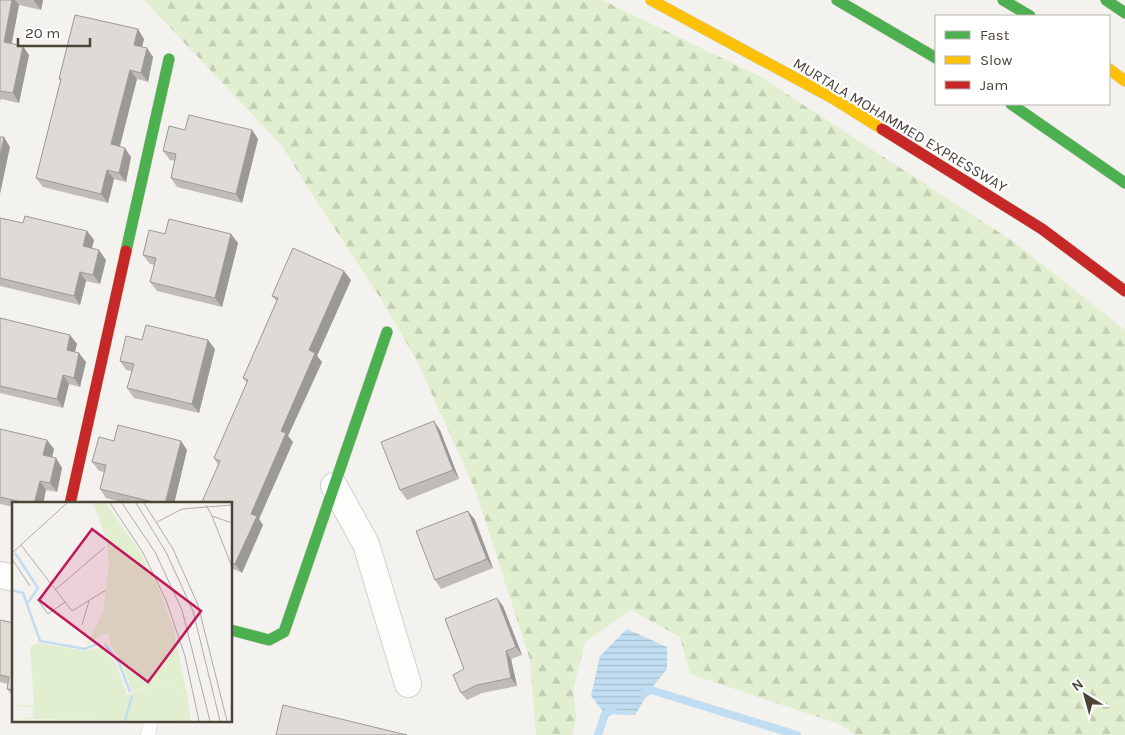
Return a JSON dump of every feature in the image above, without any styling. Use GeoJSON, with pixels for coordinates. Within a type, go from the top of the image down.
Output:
{"type":"FeatureCollection","features":[{"type":"Feature","properties":{"kind":"main road","name":"MURTALA MOHAMMED EXPRESSWAY"},"geometry":{"type":"LineString","coordinates":[[651,0],[842,104],[1042,229],[1125,291]]}},
{"type":"Feature","properties":{"kind":"main road"},"geometry":{"type":"LineString","coordinates":[[837,0],[935,57]]}},
{"type":"Feature","properties":{"kind":"main road"},"geometry":{"type":"LineString","coordinates":[[1003,0],[1028,15]]}},
{"type":"Feature","properties":{"kind":"main road"},"geometry":{"type":"LineString","coordinates":[[1106,0],[1125,14]]}},
{"type":"Feature","properties":{"kind":"main road"},"geometry":{"type":"LineString","coordinates":[[70,502],[169,58]]}},
{"type":"Feature","properties":{"kind":"main road"},"geometry":{"type":"LineString","coordinates":[[1110,70],[1125,81]]}},
{"type":"Feature","properties":{"kind":"main road"},"geometry":{"type":"LineString","coordinates":[[1012,105],[1125,183]]}},
{"type":"Feature","properties":{"kind":"main road"},"geometry":{"type":"LineString","coordinates":[[232,630],[269,640],[284,632],[386,332]]}},
{"type":"Feature","properties":{"kind":"street"},"geometry":{"type":"LineString","coordinates":[[334,486],[366,544],[408,684]]}},
{"type":"Feature","properties":{"kind":"lane"},"geometry":{"type":"LineString","coordinates":[[148,735],[151,722]]}},
{"type":"Feature","properties":{"kind":"green space"},"geometry":{"type":"Polygon","coordinates":[[[144,0],[602,0],[761,77],[1014,242],[1125,330],[1125,735],[856,735],[839,724],[690,674],[680,637],[631,610],[585,642],[573,690],[576,718],[572,735],[536,735],[530,660],[476,492],[417,361],[381,299],[282,146],[144,0]]]}},
{"type":"Feature","properties":{"kind":"water"},"geometry":{"type":"Polygon","coordinates":[[[627,629],[667,647],[667,669],[650,690],[635,715],[605,714],[591,696],[600,656],[627,629]]]}},
{"type":"Feature","properties":{"kind":"building"},"geometry":{"type":"Polygon","coordinates":[[[0,0],[12,0],[4,42],[23,46],[13,93],[0,91],[0,0]]]}},
{"type":"Feature","properties":{"kind":"building"},"geometry":{"type":"Polygon","coordinates":[[[75,15],[138,29],[134,45],[147,48],[141,73],[130,70],[111,144],[125,148],[119,173],[107,170],[101,194],[36,178],[75,15]]]}},
{"type":"Feature","properties":{"kind":"building"},"geometry":{"type":"Polygon","coordinates":[[[189,115],[252,130],[236,194],[171,178],[176,154],[163,151],[169,126],[185,130],[189,115]]]}},
{"type":"Feature","properties":{"kind":"building"},"geometry":{"type":"Polygon","coordinates":[[[0,137],[4,137],[0,155],[0,137]]]}},
{"type":"Feature","properties":{"kind":"building"},"geometry":{"type":"Polygon","coordinates":[[[25,216],[87,231],[83,246],[99,250],[93,275],[80,272],[74,296],[0,278],[0,218],[23,223],[25,216]]]}},
{"type":"Feature","properties":{"kind":"building"},"geometry":{"type":"Polygon","coordinates":[[[169,219],[231,234],[215,298],[150,282],[156,258],[143,255],[149,230],[165,234],[169,219]]]}},
{"type":"Feature","properties":{"kind":"building"},"geometry":{"type":"Polygon","coordinates":[[[293,248],[344,271],[309,350],[315,353],[281,431],[286,433],[251,514],[257,516],[235,564],[232,562],[232,502],[202,502],[220,461],[214,458],[248,380],[243,378],[278,298],[272,296],[293,248]]]}},
{"type":"Feature","properties":{"kind":"building"},"geometry":{"type":"Polygon","coordinates":[[[0,318],[70,335],[67,350],[79,353],[74,378],[63,375],[57,399],[0,386],[0,318]]]}},
{"type":"Feature","properties":{"kind":"building"},"geometry":{"type":"Polygon","coordinates":[[[146,325],[208,340],[192,404],[127,388],[134,364],[120,361],[126,336],[142,340],[146,325]]]}},
{"type":"Feature","properties":{"kind":"building"},"geometry":{"type":"Polygon","coordinates":[[[434,421],[453,470],[400,490],[381,442],[434,421]]]}},
{"type":"Feature","properties":{"kind":"building"},"geometry":{"type":"Polygon","coordinates":[[[118,425],[181,441],[166,502],[153,502],[100,489],[106,465],[92,462],[99,437],[114,441],[118,425]]]}},
{"type":"Feature","properties":{"kind":"building"},"geometry":{"type":"Polygon","coordinates":[[[0,429],[47,440],[43,455],[56,458],[50,483],[40,481],[35,502],[21,502],[0,497],[0,429]]]}},
{"type":"Feature","properties":{"kind":"building"},"geometry":{"type":"Polygon","coordinates":[[[468,511],[487,559],[435,580],[416,531],[468,511]]]}},
{"type":"Feature","properties":{"kind":"building"},"geometry":{"type":"Polygon","coordinates":[[[497,598],[516,647],[506,651],[511,678],[477,685],[461,693],[453,675],[464,669],[445,619],[497,598]]]}},
{"type":"Feature","properties":{"kind":"building"},"geometry":{"type":"Polygon","coordinates":[[[0,620],[12,623],[12,690],[7,689],[9,677],[0,675],[0,620]]]}},
{"type":"Feature","properties":{"kind":"building"},"geometry":{"type":"Polygon","coordinates":[[[283,705],[407,735],[276,735],[283,705]]]}},
{"type":"Feature","properties":{"kind":"waterway"},"geometry":{"type":"LineString","coordinates":[[643,694],[651,690],[797,735]]}},
{"type":"Feature","properties":{"kind":"waterway"},"geometry":{"type":"LineString","coordinates":[[598,735],[605,714],[613,710]]}},
{"type":"Feature","properties":{"kind":"traffic: fast"},"geometry":{"type":"LineString","coordinates":[[837,0],[935,57]]}},
{"type":"Feature","properties":{"kind":"traffic: fast"},"geometry":{"type":"LineString","coordinates":[[1003,0],[1028,15]]}},
{"type":"Feature","properties":{"kind":"traffic: fast"},"geometry":{"type":"LineString","coordinates":[[1106,0],[1125,13]]}},
{"type":"Feature","properties":{"kind":"traffic: fast"},"geometry":{"type":"LineString","coordinates":[[126,251],[169,59]]}},
{"type":"Feature","properties":{"kind":"traffic: fast"},"geometry":{"type":"LineString","coordinates":[[1012,105],[1125,183]]}},
{"type":"Feature","properties":{"kind":"traffic: fast"},"geometry":{"type":"LineString","coordinates":[[232,630],[269,640],[284,632],[387,332]]}},
{"type":"Feature","properties":{"kind":"traffic: slow"},"geometry":{"type":"LineString","coordinates":[[651,0],[834,99],[882,129]]}},
{"type":"Feature","properties":{"kind":"traffic: slow"},"geometry":{"type":"LineString","coordinates":[[1110,70],[1125,81]]}},
{"type":"Feature","properties":{"kind":"traffic: jam"},"geometry":{"type":"LineString","coordinates":[[882,129],[1042,229],[1125,291]]}},
{"type":"Feature","properties":{"kind":"traffic: jam"},"geometry":{"type":"LineString","coordinates":[[70,502],[126,251]]}}]}
